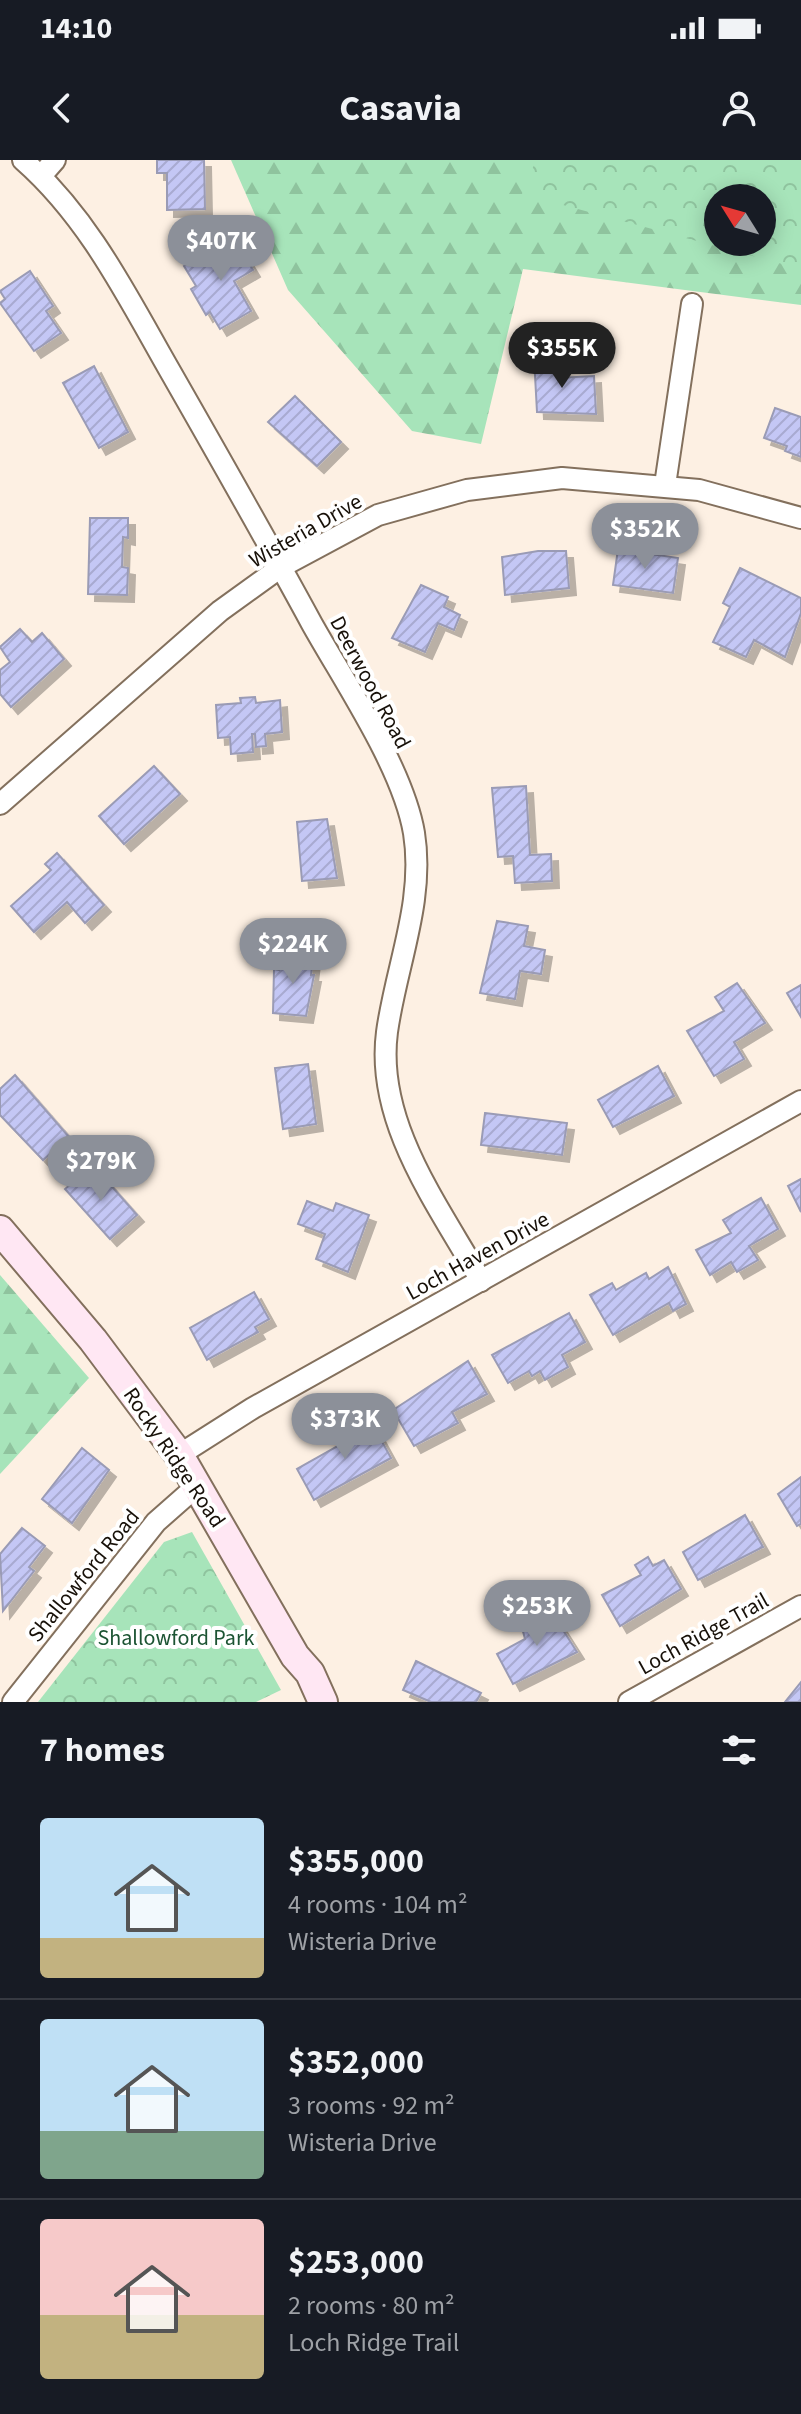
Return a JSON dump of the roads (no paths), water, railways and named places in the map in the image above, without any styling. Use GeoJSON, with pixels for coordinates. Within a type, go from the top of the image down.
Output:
{"type":"FeatureCollection","features":[{"type":"Feature","properties":{"kind":"main road","name":"Rocky Ridge Road"},"geometry":{"type":"LineString","coordinates":[[0,1230],[93,1340],[179,1455],[295,1656],[310,1673],[323,1702]]}},
{"type":"Feature","properties":{"kind":"street","name":"Deerwood Road"},"geometry":{"type":"LineString","coordinates":[[23,160],[73,212],[115,275],[383,752],[409,811],[414,838],[414,903],[386,1034],[391,1105],[404,1142],[481,1281]]}},
{"type":"Feature","properties":{"kind":"street"},"geometry":{"type":"LineString","coordinates":[[41,176],[55,160]]}},
{"type":"Feature","properties":{"kind":"street"},"geometry":{"type":"LineString","coordinates":[[665,485],[692,304]]}},
{"type":"Feature","properties":{"kind":"street","name":"Wisteria Drive"},"geometry":{"type":"LineString","coordinates":[[0,804],[220,611],[281,567],[378,515],[467,490],[562,478],[699,490],[801,518]]}},
{"type":"Feature","properties":{"kind":"street","name":"Loch Haven Drive"},"geometry":{"type":"LineString","coordinates":[[179,1455],[253,1408],[801,1101]]}},
{"type":"Feature","properties":{"kind":"street","name":"Shallowford Road"},"geometry":{"type":"LineString","coordinates":[[13,1702],[156,1522],[198,1485]]}},
{"type":"Feature","properties":{"kind":"street","name":"Loch Ridge Trail"},"geometry":{"type":"LineString","coordinates":[[629,1702],[801,1606]]}},
{"type":"Feature","properties":{"kind":"park label","name":"Shallowford Park"},"geometry":{"type":"Point","coordinates":[176,1637]}}]}
